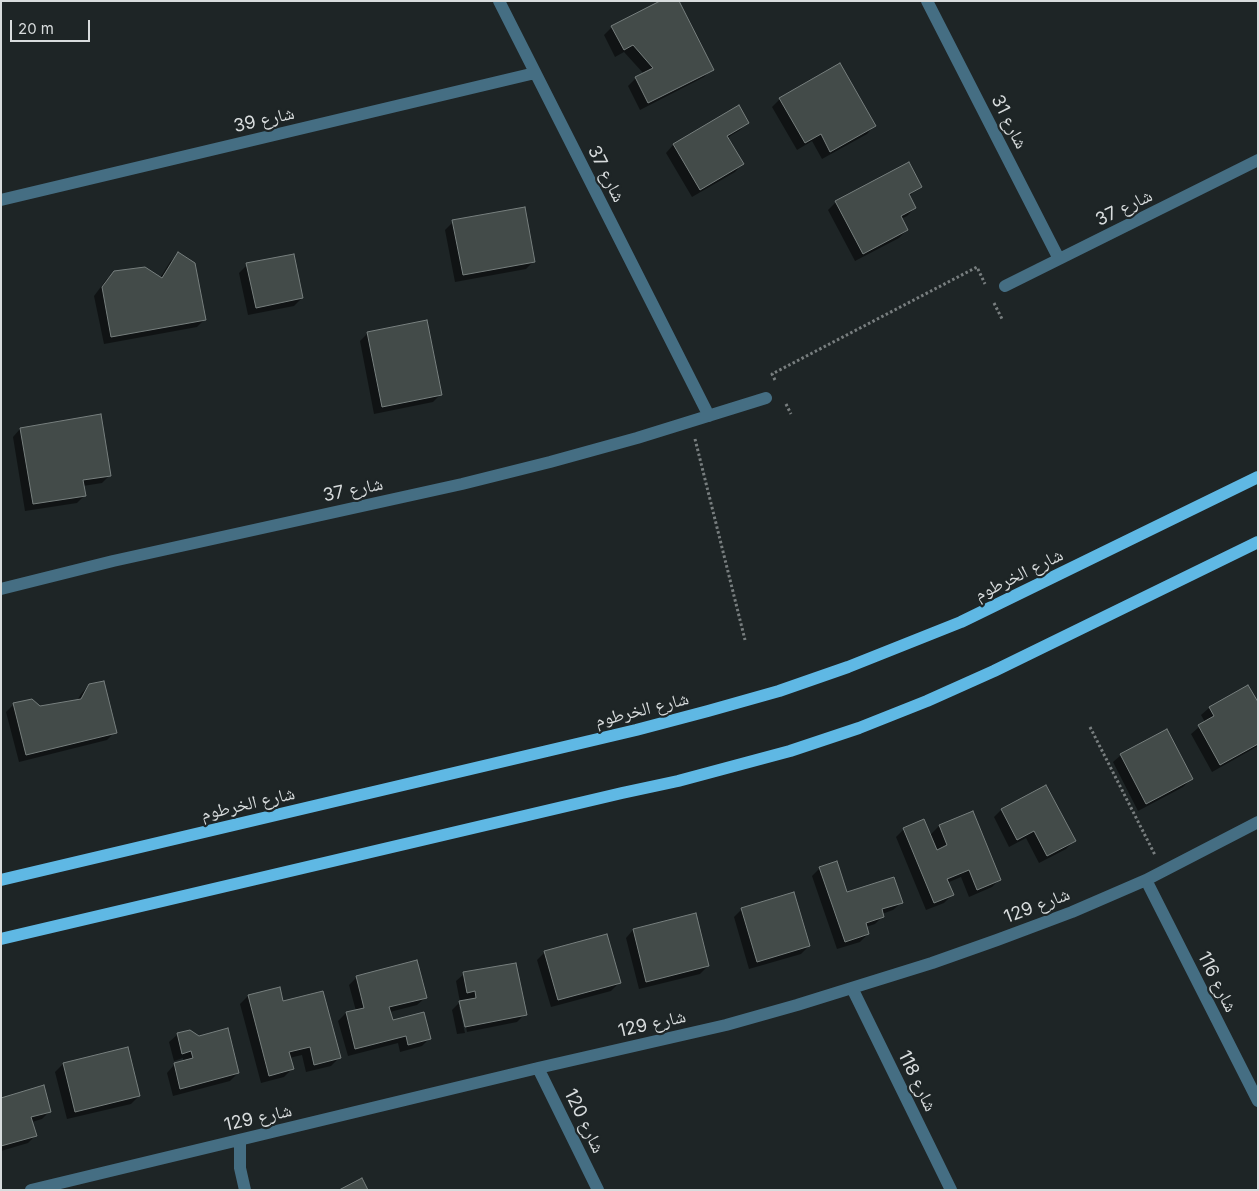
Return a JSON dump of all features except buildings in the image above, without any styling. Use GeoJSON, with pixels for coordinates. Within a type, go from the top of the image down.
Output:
{"type":"FeatureCollection","features":[{"type":"Feature","properties":{"kind":"main road","name":"شارع الخرطوم"},"geometry":{"type":"LineString","coordinates":[[1,880],[636,730],[708,712],[779,691],[848,667],[961,622],[1258,477]]}},
{"type":"Feature","properties":{"kind":"main road"},"geometry":{"type":"LineString","coordinates":[[1,939],[602,797],[678,781],[790,751],[927,701],[994,671],[1258,542]]}},
{"type":"Feature","properties":{"kind":"street","name":"شارع 37"},"geometry":{"type":"LineString","coordinates":[[499,1],[709,416]]}},
{"type":"Feature","properties":{"kind":"street","name":"شارع 31"},"geometry":{"type":"LineString","coordinates":[[927,1],[1059,259]]}},
{"type":"Feature","properties":{"kind":"street","name":"شارع 39"},"geometry":{"type":"LineString","coordinates":[[1,200],[536,74]]}},
{"type":"Feature","properties":{"kind":"street","name":"شارع 37"},"geometry":{"type":"LineString","coordinates":[[1005,286],[1258,160]]}},
{"type":"Feature","properties":{"kind":"street","name":"شارع 37"},"geometry":{"type":"LineString","coordinates":[[1,589],[113,561],[462,484],[550,462],[766,398]]}},
{"type":"Feature","properties":{"kind":"street","name":"شارع 129"},"geometry":{"type":"LineString","coordinates":[[31,1190],[538,1068],[726,1025],[852,988],[997,940],[1072,912],[1146,880],[1258,822]]}},
{"type":"Feature","properties":{"kind":"street","name":"شارع 116"},"geometry":{"type":"LineString","coordinates":[[1146,880],[1258,1101]]}},
{"type":"Feature","properties":{"kind":"street","name":"شارع 118"},"geometry":{"type":"LineString","coordinates":[[852,988],[951,1190]]}},
{"type":"Feature","properties":{"kind":"street","name":"شارع 120"},"geometry":{"type":"LineString","coordinates":[[538,1068],[598,1190]]}},
{"type":"Feature","properties":{"kind":"street"},"geometry":{"type":"LineString","coordinates":[[240,1140],[240,1168],[246,1190]]}},
{"type":"Feature","properties":{"kind":"path"},"geometry":{"type":"LineString","coordinates":[[776,383],[772,374],[977,267],[985,285]]}},
{"type":"Feature","properties":{"kind":"path"},"geometry":{"type":"LineString","coordinates":[[993,302],[1002,319]]}},
{"type":"Feature","properties":{"kind":"path"},"geometry":{"type":"LineString","coordinates":[[784,399],[791,414]]}},
{"type":"Feature","properties":{"kind":"path"},"geometry":{"type":"LineString","coordinates":[[690,422],[745,640]]}},
{"type":"Feature","properties":{"kind":"path"},"geometry":{"type":"LineString","coordinates":[[1090,727],[1163,871]]}}]}
